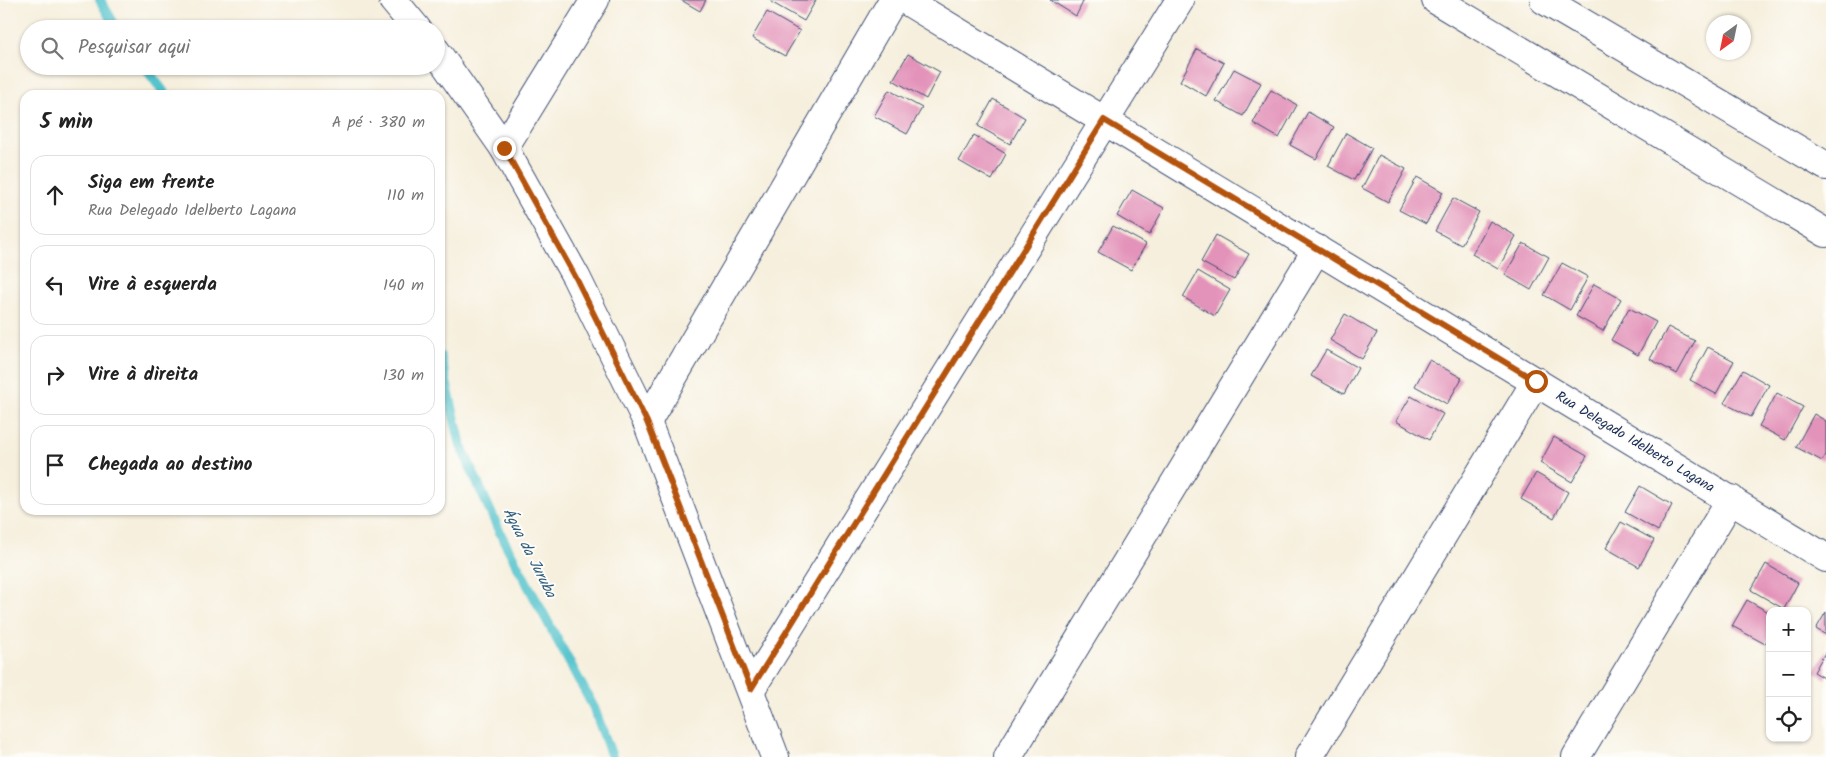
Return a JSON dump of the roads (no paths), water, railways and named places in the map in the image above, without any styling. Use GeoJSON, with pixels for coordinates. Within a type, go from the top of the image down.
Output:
{"type":"FeatureCollection","features":[{"type":"Feature","properties":{"kind":"street"},"geometry":{"type":"LineString","coordinates":[[393,0],[410,20]]}},
{"type":"Feature","properties":{"kind":"street"},"geometry":{"type":"LineString","coordinates":[[504,148],[595,0]]}},
{"type":"Feature","properties":{"kind":"street"},"geometry":{"type":"LineString","coordinates":[[647,422],[893,0]]}},
{"type":"Feature","properties":{"kind":"street","name":"Rua Delegado Idelberto Lagana"},"geometry":{"type":"LineString","coordinates":[[905,0],[1826,558]]}},
{"type":"Feature","properties":{"kind":"street"},"geometry":{"type":"LineString","coordinates":[[751,689],[1180,0]]}},
{"type":"Feature","properties":{"kind":"street"},"geometry":{"type":"LineString","coordinates":[[1436,0],[1826,232]]}},
{"type":"Feature","properties":{"kind":"street"},"geometry":{"type":"LineString","coordinates":[[1544,0],[1826,166]]}},
{"type":"Feature","properties":{"kind":"street"},"geometry":{"type":"LineString","coordinates":[[445,65],[504,148],[576,278],[647,422],[751,689],[775,757]]}},
{"type":"Feature","properties":{"kind":"street"},"geometry":{"type":"LineString","coordinates":[[1008,757],[1317,249]]}},
{"type":"Feature","properties":{"kind":"street"},"geometry":{"type":"LineString","coordinates":[[1309,757],[1536,381]]}},
{"type":"Feature","properties":{"kind":"street"},"geometry":{"type":"LineString","coordinates":[[1576,757],[1731,499]]}},
{"type":"Feature","properties":{"kind":"waterway","name":"Água da Juruba"},"geometry":{"type":"LineString","coordinates":[[100,0],[112,20]]}},
{"type":"Feature","properties":{"kind":"waterway","name":"Água da Juruba"},"geometry":{"type":"LineString","coordinates":[[151,75],[162,90]]}},
{"type":"Feature","properties":{"kind":"waterway","name":"Água da Juruba"},"geometry":{"type":"LineString","coordinates":[[445,377],[461,446],[501,535],[594,708],[612,757]]}}]}
